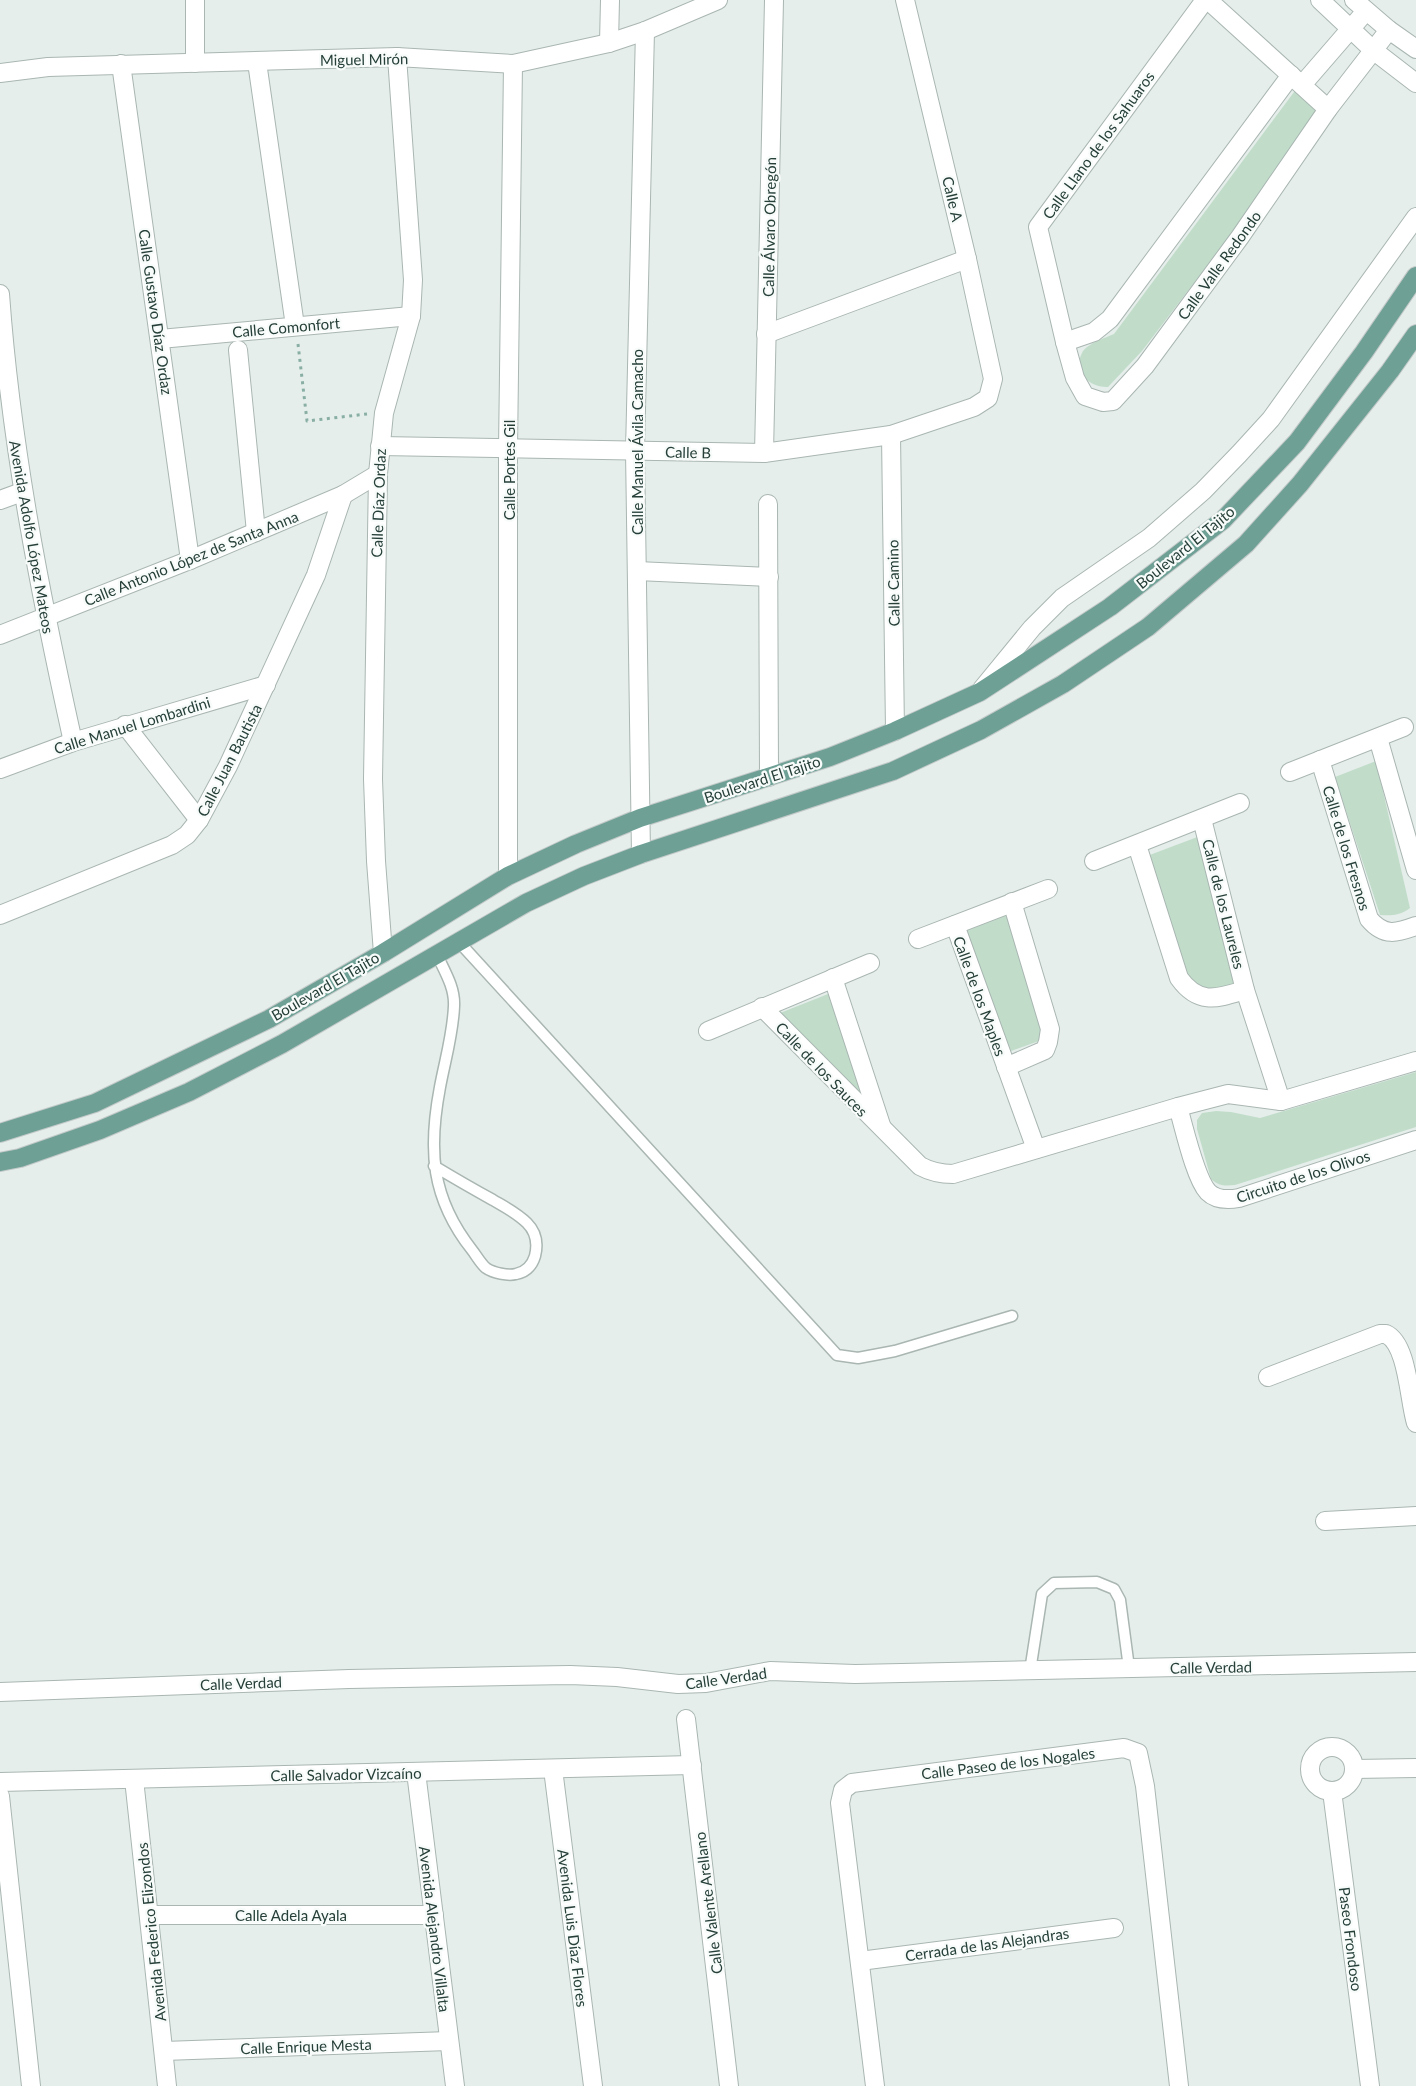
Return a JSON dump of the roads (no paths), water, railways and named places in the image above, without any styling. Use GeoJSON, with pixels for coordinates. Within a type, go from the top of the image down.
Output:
{"type":"FeatureCollection","features":[{"type":"Feature","properties":{"kind":"main road","name":"Boulevard El Tajito"},"geometry":{"type":"LineString","coordinates":[[0,1132],[94,1103],[269,1019],[383,953],[508,876],[576,844],[640,818],[830,757],[895,731],[980,692],[1110,607],[1223,520],[1297,442],[1364,352],[1416,276]]}},
{"type":"Feature","properties":{"kind":"main road","name":"Boulevard El Tajito"},"geometry":{"type":"LineString","coordinates":[[0,1162],[20,1158],[100,1130],[189,1092],[282,1044],[526,903],[584,876],[641,854],[893,771],[981,730],[1063,684],[1148,627],[1246,544],[1300,484],[1390,371],[1416,334]]}},
{"type":"Feature","properties":{"kind":"main road"},"geometry":{"type":"LineString","coordinates":[[1364,352],[1390,371]]}},
{"type":"Feature","properties":{"kind":"street"},"geometry":{"type":"LineString","coordinates":[[195,0],[195,63]]}},
{"type":"Feature","properties":{"kind":"street"},"geometry":{"type":"LineString","coordinates":[[609,43],[610,0]]}},
{"type":"Feature","properties":{"kind":"street","name":"Miguel Mirón"},"geometry":{"type":"LineString","coordinates":[[0,73],[48,67],[122,64],[397,57],[513,64],[609,43],[645,31],[718,0]]}},
{"type":"Feature","properties":{"kind":"street","name":"Calle Álvaro Obregón"},"geometry":{"type":"LineString","coordinates":[[764,453],[774,0]]}},
{"type":"Feature","properties":{"kind":"street","name":"Calle A"},"geometry":{"type":"LineString","coordinates":[[905,0],[967,259],[993,379],[988,398]]}},
{"type":"Feature","properties":{"kind":"street","name":"Calle Llano de los Sahuaros"},"geometry":{"type":"LineString","coordinates":[[1095,401],[1086,396],[1075,378],[1038,227],[1207,0],[1328,109]]}},
{"type":"Feature","properties":{"kind":"street"},"geometry":{"type":"LineString","coordinates":[[1320,0],[1373,50],[1416,83]]}},
{"type":"Feature","properties":{"kind":"street"},"geometry":{"type":"LineString","coordinates":[[1065,342],[1094,332],[1110,319],[1296,80],[1350,29],[1360,6],[1416,49]]}},
{"type":"Feature","properties":{"kind":"street","name":"Calle Valle Redondo"},"geometry":{"type":"LineString","coordinates":[[1095,401],[1113,401],[1145,366],[1240,237],[1328,109],[1389,30]]}},
{"type":"Feature","properties":{"kind":"street","name":"Calle Manuel Ávila Camacho"},"geometry":{"type":"LineString","coordinates":[[641,854],[635,451],[645,31]]}},
{"type":"Feature","properties":{"kind":"street","name":"Calle Díaz Ordaz"},"geometry":{"type":"LineString","coordinates":[[383,953],[373,779],[378,474],[384,413],[411,316],[413,280],[397,57]]}},
{"type":"Feature","properties":{"kind":"street"},"geometry":{"type":"LineString","coordinates":[[257,62],[296,326]]}},
{"type":"Feature","properties":{"kind":"street","name":"Calle Gustavo Díaz Ordaz"},"geometry":{"type":"LineString","coordinates":[[122,64],[190,560]]}},
{"type":"Feature","properties":{"kind":"street","name":"Calle Portes Gil"},"geometry":{"type":"LineString","coordinates":[[508,876],[508,449],[513,64]]}},
{"type":"Feature","properties":{"kind":"street"},"geometry":{"type":"LineString","coordinates":[[980,692],[1032,628],[1062,598],[1149,538],[1203,491],[1239,454],[1271,419],[1416,217]]}},
{"type":"Feature","properties":{"kind":"street"},"geometry":{"type":"LineString","coordinates":[[766,334],[967,259]]}},
{"type":"Feature","properties":{"kind":"street","name":"Avenida Adolfo López Mateos"},"geometry":{"type":"LineString","coordinates":[[0,294],[2,359],[22,492],[45,616],[73,742]]}},
{"type":"Feature","properties":{"kind":"street","name":"Calle Comonfort"},"geometry":{"type":"LineString","coordinates":[[160,339],[411,316]]}},
{"type":"Feature","properties":{"kind":"street"},"geometry":{"type":"LineString","coordinates":[[238,350],[256,532]]}},
{"type":"Feature","properties":{"kind":"street","name":"Calle B"},"geometry":{"type":"LineString","coordinates":[[380,446],[764,453],[891,435],[974,407],[988,398]]}},
{"type":"Feature","properties":{"kind":"street","name":"Calle Camino"},"geometry":{"type":"LineString","coordinates":[[891,435],[895,731]]}},
{"type":"Feature","properties":{"kind":"street","name":"Calle Antonio López de Santa Anna"},"geometry":{"type":"LineString","coordinates":[[0,635],[190,560],[343,495],[378,474]]}},
{"type":"Feature","properties":{"kind":"street"},"geometry":{"type":"LineString","coordinates":[[0,500],[22,492]]}},
{"type":"Feature","properties":{"kind":"street","name":"Calle Juan Bautista"},"geometry":{"type":"LineString","coordinates":[[0,915],[172,845],[187,835],[200,820],[228,766],[316,575],[343,495]]}},
{"type":"Feature","properties":{"kind":"street"},"geometry":{"type":"LineString","coordinates":[[768,504],[769,777]]}},
{"type":"Feature","properties":{"kind":"street"},"geometry":{"type":"LineString","coordinates":[[637,571],[769,578]]}},
{"type":"Feature","properties":{"kind":"street","name":"Calle Manuel Lombardini"},"geometry":{"type":"LineString","coordinates":[[0,769],[125,725],[266,685]]}},
{"type":"Feature","properties":{"kind":"street"},"geometry":{"type":"LineString","coordinates":[[125,725],[200,820]]}},
{"type":"Feature","properties":{"kind":"street"},"geometry":{"type":"LineString","coordinates":[[1290,772],[1404,728]]}},
{"type":"Feature","properties":{"kind":"street"},"geometry":{"type":"LineString","coordinates":[[1378,738],[1416,870]]}},
{"type":"Feature","properties":{"kind":"street","name":"Calle de los Fresnos"},"geometry":{"type":"LineString","coordinates":[[1320,760],[1369,919],[1378,927],[1396,933],[1416,926]]}},
{"type":"Feature","properties":{"kind":"street","name":"Calle de los Laureles"},"geometry":{"type":"LineString","coordinates":[[1094,861],[1240,803]]}},
{"type":"Feature","properties":{"kind":"street","name":"Calle de los Laureles"},"geometry":{"type":"LineString","coordinates":[[1202,819],[1245,990],[1281,1101]]}},
{"type":"Feature","properties":{"kind":"street","name":"Calle de los Laureles"},"geometry":{"type":"LineString","coordinates":[[1137,845],[1179,978],[1192,992],[1208,998],[1245,990]]}},
{"type":"Feature","properties":{"kind":"street","name":"Calle de los Maples"},"geometry":{"type":"LineString","coordinates":[[918,939],[1047,889]]}},
{"type":"Feature","properties":{"kind":"street","name":"Calle de los Maples"},"geometry":{"type":"LineString","coordinates":[[1006,1066],[1045,1050],[1050,1029],[1012,902]]}},
{"type":"Feature","properties":{"kind":"street","name":"Calle de los Maples"},"geometry":{"type":"LineString","coordinates":[[955,925],[1036,1149]]}},
{"type":"Feature","properties":{"kind":"street","name":"Calle de los Sauces"},"geometry":{"type":"LineString","coordinates":[[708,1031],[870,963]]}},
{"type":"Feature","properties":{"kind":"street","name":"Calle de los Sauces"},"geometry":{"type":"LineString","coordinates":[[833,978],[882,1130]]}},
{"type":"Feature","properties":{"kind":"street","name":"Calle de los Sauces"},"geometry":{"type":"LineString","coordinates":[[762,1007],[882,1130],[920,1166],[931,1172],[953,1174],[1036,1149]]}},
{"type":"Feature","properties":{"kind":"street"},"geometry":{"type":"LineString","coordinates":[[1036,1149],[1228,1094],[1281,1101],[1416,1061]]}},
{"type":"Feature","properties":{"kind":"street","name":"Circuito de los Olivos"},"geometry":{"type":"LineString","coordinates":[[1178,1107],[1201,1182],[1209,1193],[1227,1200],[1416,1140]]}},
{"type":"Feature","properties":{"kind":"street"},"geometry":{"type":"LineString","coordinates":[[1268,1377],[1380,1334],[1386,1334],[1397,1343],[1416,1423]]}},
{"type":"Feature","properties":{"kind":"street"},"geometry":{"type":"LineString","coordinates":[[1325,1521],[1416,1516]]}},
{"type":"Feature","properties":{"kind":"street","name":"Calle Verdad"},"geometry":{"type":"LineString","coordinates":[[0,1692],[338,1680],[570,1675],[617,1677],[678,1684],[706,1683],[770,1671],[855,1674],[1416,1662]]}},
{"type":"Feature","properties":{"kind":"street","name":"Calle Valente Arellano"},"geometry":{"type":"LineString","coordinates":[[686,1719],[729,2086]]}},
{"type":"Feature","properties":{"kind":"street"},"geometry":{"type":"LineString","coordinates":[[1328,1747],[1341,1748],[1351,1756],[1354,1769],[1351,1780],[1343,1788],[1332,1791],[1319,1788],[1311,1777],[1310,1764],[1316,1753],[1328,1747]]}},
{"type":"Feature","properties":{"kind":"street","name":"Calle Paseo de los Nogales"},"geometry":{"type":"LineString","coordinates":[[875,2086],[840,1803],[843,1790],[852,1783],[1124,1748],[1138,1753],[1145,1786],[1179,2086]]}},
{"type":"Feature","properties":{"kind":"street","name":"Calle Salvador Vizcaíno"},"geometry":{"type":"LineString","coordinates":[[0,1782],[692,1765]]}},
{"type":"Feature","properties":{"kind":"street"},"geometry":{"type":"LineString","coordinates":[[1354,1769],[1416,1768]]}},
{"type":"Feature","properties":{"kind":"street","name":"Avenida Luis Díaz Flores"},"geometry":{"type":"LineString","coordinates":[[553,1769],[593,2086]]}},
{"type":"Feature","properties":{"kind":"street","name":"Avenida Alejandro Villalta"},"geometry":{"type":"LineString","coordinates":[[416,1773],[455,2086]]}},
{"type":"Feature","properties":{"kind":"street","name":"Avenida Federico Elizondos"},"geometry":{"type":"LineString","coordinates":[[134,1779],[167,2086]]}},
{"type":"Feature","properties":{"kind":"street","name":"Paseo Frondoso"},"geometry":{"type":"LineString","coordinates":[[1332,1791],[1370,2086]]}},
{"type":"Feature","properties":{"kind":"street"},"geometry":{"type":"LineString","coordinates":[[0,1796],[31,2086]]}},
{"type":"Feature","properties":{"kind":"street","name":"Calle Adela Ayala"},"geometry":{"type":"LineString","coordinates":[[149,1915],[434,1915]]}},
{"type":"Feature","properties":{"kind":"street","name":"Cerrada de las Alejandras"},"geometry":{"type":"LineString","coordinates":[[860,1961],[1114,1928]]}},
{"type":"Feature","properties":{"kind":"street","name":"Calle Enrique Mesta"},"geometry":{"type":"LineString","coordinates":[[164,2051],[449,2041]]}},
{"type":"Feature","properties":{"kind":"lane"},"geometry":{"type":"LineString","coordinates":[[459,942],[837,1355],[858,1358],[896,1351],[1012,1316]]}},
{"type":"Feature","properties":{"kind":"lane"},"geometry":{"type":"LineString","coordinates":[[434,1166],[515,1213],[528,1224],[534,1233],[537,1247],[533,1262],[526,1270],[514,1275],[502,1274],[486,1268],[451,1218],[442,1196],[434,1166],[433,1144],[435,1120],[453,1023],[454,1004],[453,992],[437,955]]}},
{"type":"Feature","properties":{"kind":"lane"},"geometry":{"type":"LineString","coordinates":[[1030,1671],[1041,1593],[1054,1583],[1097,1582],[1114,1588],[1120,1600],[1129,1668]]}}]}
